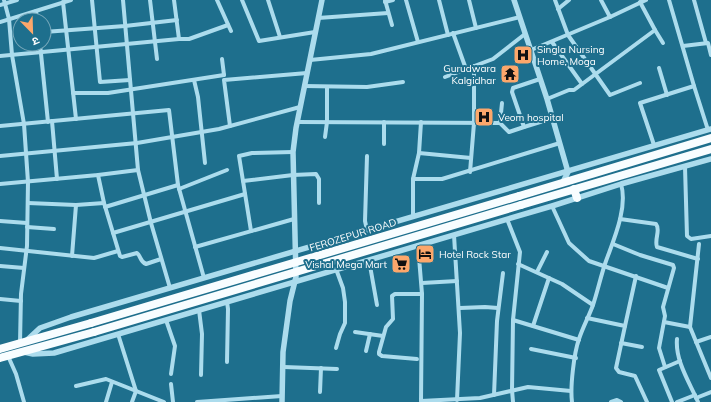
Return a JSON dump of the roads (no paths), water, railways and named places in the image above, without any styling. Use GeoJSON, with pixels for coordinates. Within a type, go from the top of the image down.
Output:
{"type":"FeatureCollection","features":[{"type":"Feature","properties":{"kind":"highway","name":"FEROZEPUR ROAD"},"geometry":{"type":"LineString","coordinates":[[0,349],[711,138]]}},
{"type":"Feature","properties":{"kind":"highway","name":"FEROZEPUR ROAD"},"geometry":{"type":"LineString","coordinates":[[0,358],[94,332],[711,149]]}},
{"type":"Feature","properties":{"kind":"highway"},"geometry":{"type":"LineString","coordinates":[[574,189],[577,198]]}},
{"type":"Feature","properties":{"kind":"street"},"geometry":{"type":"LineString","coordinates":[[17,0],[3,3],[9,19],[12,55],[24,124],[28,182],[26,251],[21,301],[23,343]]}},
{"type":"Feature","properties":{"kind":"street"},"geometry":{"type":"LineString","coordinates":[[0,22],[71,0]]}},
{"type":"Feature","properties":{"kind":"street"},"geometry":{"type":"LineString","coordinates":[[92,0],[100,82],[130,80]]}},
{"type":"Feature","properties":{"kind":"street"},"geometry":{"type":"LineString","coordinates":[[123,0],[137,143],[138,170],[151,223],[170,288]]}},
{"type":"Feature","properties":{"kind":"street"},"geometry":{"type":"LineString","coordinates":[[150,0],[157,59]]}},
{"type":"Feature","properties":{"kind":"street"},"geometry":{"type":"LineString","coordinates":[[174,0],[179,39]]}},
{"type":"Feature","properties":{"kind":"street"},"geometry":{"type":"LineString","coordinates":[[217,0],[230,32]]}},
{"type":"Feature","properties":{"kind":"street"},"geometry":{"type":"LineString","coordinates":[[242,0],[259,41],[315,32]]}},
{"type":"Feature","properties":{"kind":"street"},"geometry":{"type":"LineString","coordinates":[[268,0],[280,37]]}},
{"type":"Feature","properties":{"kind":"street"},"geometry":{"type":"LineString","coordinates":[[197,402],[282,399],[284,367],[283,352],[290,301],[296,282],[293,152],[297,122],[322,0]]}},
{"type":"Feature","properties":{"kind":"street"},"geometry":{"type":"LineString","coordinates":[[392,26],[385,1],[393,0]]}},
{"type":"Feature","properties":{"kind":"street"},"geometry":{"type":"LineString","coordinates":[[406,0],[418,42]]}},
{"type":"Feature","properties":{"kind":"street"},"geometry":{"type":"LineString","coordinates":[[439,0],[451,34],[466,69]]}},
{"type":"Feature","properties":{"kind":"street"},"geometry":{"type":"LineString","coordinates":[[469,0],[476,28]]}},
{"type":"Feature","properties":{"kind":"street"},"geometry":{"type":"LineString","coordinates":[[514,0],[547,99],[568,172],[563,182]]}},
{"type":"Feature","properties":{"kind":"street"},"geometry":{"type":"LineString","coordinates":[[554,0],[568,35],[610,95],[640,83]]}},
{"type":"Feature","properties":{"kind":"street"},"geometry":{"type":"LineString","coordinates":[[558,9],[569,0]]}},
{"type":"Feature","properties":{"kind":"street"},"geometry":{"type":"LineString","coordinates":[[601,0],[610,17]]}},
{"type":"Feature","properties":{"kind":"street"},"geometry":{"type":"LineString","coordinates":[[531,50],[610,17],[646,0]]}},
{"type":"Feature","properties":{"kind":"street"},"geometry":{"type":"LineString","coordinates":[[23,343],[37,330],[48,324],[710,129],[694,86],[669,0]]}},
{"type":"Feature","properties":{"kind":"street"},"geometry":{"type":"LineString","coordinates":[[694,0],[711,55]]}},
{"type":"Feature","properties":{"kind":"street"},"geometry":{"type":"LineString","coordinates":[[63,2],[76,119]]}},
{"type":"Feature","properties":{"kind":"street"},"geometry":{"type":"LineString","coordinates":[[640,2],[663,43]]}},
{"type":"Feature","properties":{"kind":"street"},"geometry":{"type":"LineString","coordinates":[[318,18],[388,13]]}},
{"type":"Feature","properties":{"kind":"street"},"geometry":{"type":"LineString","coordinates":[[310,60],[371,54],[520,17]]}},
{"type":"Feature","properties":{"kind":"street"},"geometry":{"type":"LineString","coordinates":[[52,31],[125,26],[177,20]]}},
{"type":"Feature","properties":{"kind":"street"},"geometry":{"type":"LineString","coordinates":[[52,51],[179,39],[189,40],[228,25]]}},
{"type":"Feature","properties":{"kind":"street"},"geometry":{"type":"LineString","coordinates":[[547,99],[568,90],[574,90],[655,30]]}},
{"type":"Feature","properties":{"kind":"street"},"geometry":{"type":"LineString","coordinates":[[445,76],[493,59],[525,34]]}},
{"type":"Feature","properties":{"kind":"street"},"geometry":{"type":"LineString","coordinates":[[552,42],[582,84]]}},
{"type":"Feature","properties":{"kind":"street"},"geometry":{"type":"LineString","coordinates":[[683,46],[708,43]]}},
{"type":"Feature","properties":{"kind":"street"},"geometry":{"type":"LineString","coordinates":[[0,56],[41,52],[50,121],[56,151],[57,179]]}},
{"type":"Feature","properties":{"kind":"street"},"geometry":{"type":"LineString","coordinates":[[222,59],[230,126]]}},
{"type":"Feature","properties":{"kind":"street"},"geometry":{"type":"LineString","coordinates":[[470,172],[474,122],[474,66]]}},
{"type":"Feature","properties":{"kind":"street"},"geometry":{"type":"LineString","coordinates":[[659,68],[666,95]]}},
{"type":"Feature","properties":{"kind":"street"},"geometry":{"type":"LineString","coordinates":[[224,80],[307,73]]}},
{"type":"Feature","properties":{"kind":"street"},"geometry":{"type":"LineString","coordinates":[[73,93],[108,94],[224,75]]}},
{"type":"Feature","properties":{"kind":"street"},"geometry":{"type":"LineString","coordinates":[[524,127],[512,89],[540,79]]}},
{"type":"Feature","properties":{"kind":"street"},"geometry":{"type":"LineString","coordinates":[[194,80],[198,97],[205,163]]}},
{"type":"Feature","properties":{"kind":"street"},"geometry":{"type":"LineString","coordinates":[[304,86],[367,87],[403,82]]}},
{"type":"Feature","properties":{"kind":"street"},"geometry":{"type":"LineString","coordinates":[[654,145],[640,103],[694,86]]}},
{"type":"Feature","properties":{"kind":"street"},"geometry":{"type":"LineString","coordinates":[[325,137],[327,122],[327,87]]}},
{"type":"Feature","properties":{"kind":"street"},"geometry":{"type":"LineString","coordinates":[[500,123],[502,103]]}},
{"type":"Feature","properties":{"kind":"street"},"geometry":{"type":"LineString","coordinates":[[0,156],[137,143],[230,126],[300,107]]}},
{"type":"Feature","properties":{"kind":"street"},"geometry":{"type":"LineString","coordinates":[[0,126],[169,110],[179,187],[204,278]]}},
{"type":"Feature","properties":{"kind":"street"},"geometry":{"type":"LineString","coordinates":[[297,122],[500,123],[509,132],[552,118]]}},
{"type":"Feature","properties":{"kind":"street"},"geometry":{"type":"LineString","coordinates":[[384,122],[384,144]]}},
{"type":"Feature","properties":{"kind":"street"},"geometry":{"type":"LineString","coordinates":[[413,217],[413,180],[419,153],[421,122]]}},
{"type":"Feature","properties":{"kind":"street"},"geometry":{"type":"LineString","coordinates":[[413,180],[442,179],[470,172],[560,143]]}},
{"type":"Feature","properties":{"kind":"street"},"geometry":{"type":"LineString","coordinates":[[251,231],[239,157],[240,155],[293,152]]}},
{"type":"Feature","properties":{"kind":"street"},"geometry":{"type":"LineString","coordinates":[[419,153],[471,158]]}},
{"type":"Feature","properties":{"kind":"street"},"geometry":{"type":"LineString","coordinates":[[367,156],[367,230]]}},
{"type":"Feature","properties":{"kind":"street"},"geometry":{"type":"LineString","coordinates":[[24,352],[33,354],[54,353],[552,206],[621,184],[711,159]]}},
{"type":"Feature","properties":{"kind":"street"},"geometry":{"type":"LineString","coordinates":[[685,167],[687,236],[691,239],[711,236]]}},
{"type":"Feature","properties":{"kind":"street"},"geometry":{"type":"LineString","coordinates":[[0,184],[138,170]]}},
{"type":"Feature","properties":{"kind":"street"},"geometry":{"type":"LineString","coordinates":[[28,203],[76,206],[104,205],[179,187],[227,170]]}},
{"type":"Feature","properties":{"kind":"street"},"geometry":{"type":"LineString","coordinates":[[98,175],[104,205],[120,256],[122,257],[137,253],[144,263],[161,259]]}},
{"type":"Feature","properties":{"kind":"street"},"geometry":{"type":"LineString","coordinates":[[243,181],[318,175],[319,203]]}},
{"type":"Feature","properties":{"kind":"street"},"geometry":{"type":"LineString","coordinates":[[572,402],[571,391],[579,340],[593,305],[620,219],[623,191],[621,184]]}},
{"type":"Feature","properties":{"kind":"street"},"geometry":{"type":"LineString","coordinates":[[113,233],[245,194]]}},
{"type":"Feature","properties":{"kind":"street"},"geometry":{"type":"LineString","coordinates":[[72,256],[76,206]]}},
{"type":"Feature","properties":{"kind":"street"},"geometry":{"type":"LineString","coordinates":[[552,206],[571,246],[589,261],[668,288]]}},
{"type":"Feature","properties":{"kind":"street"},"geometry":{"type":"LineString","coordinates":[[195,247],[294,219]]}},
{"type":"Feature","properties":{"kind":"street"},"geometry":{"type":"LineString","coordinates":[[507,219],[519,249],[514,320],[512,390],[514,402]]}},
{"type":"Feature","properties":{"kind":"street"},"geometry":{"type":"LineString","coordinates":[[620,219],[656,224],[658,228],[656,242],[657,247],[698,259]]}},
{"type":"Feature","properties":{"kind":"street"},"geometry":{"type":"LineString","coordinates":[[0,221],[54,229]]}},
{"type":"Feature","properties":{"kind":"street"},"geometry":{"type":"LineString","coordinates":[[454,235],[460,308],[456,400]]}},
{"type":"Feature","properties":{"kind":"street"},"geometry":{"type":"LineString","coordinates":[[612,244],[640,255],[673,265],[674,269],[663,308],[665,314],[659,348],[665,367]]}},
{"type":"Feature","properties":{"kind":"street"},"geometry":{"type":"LineString","coordinates":[[699,244],[690,327],[711,378]]}},
{"type":"Feature","properties":{"kind":"street"},"geometry":{"type":"LineString","coordinates":[[418,245],[422,283],[421,401],[480,400],[531,386],[571,391]]}},
{"type":"Feature","properties":{"kind":"street"},"geometry":{"type":"LineString","coordinates":[[0,248],[94,258],[118,251]]}},
{"type":"Feature","properties":{"kind":"street"},"geometry":{"type":"LineString","coordinates":[[536,272],[547,252]]}},
{"type":"Feature","properties":{"kind":"street"},"geometry":{"type":"LineString","coordinates":[[369,260],[376,305]]}},
{"type":"Feature","properties":{"kind":"street"},"geometry":{"type":"LineString","coordinates":[[518,264],[562,284],[593,305]]}},
{"type":"Feature","properties":{"kind":"street"},"geometry":{"type":"LineString","coordinates":[[0,266],[24,268]]}},
{"type":"Feature","properties":{"kind":"street"},"geometry":{"type":"LineString","coordinates":[[336,269],[346,302],[345,323],[336,348]]}},
{"type":"Feature","properties":{"kind":"street"},"geometry":{"type":"LineString","coordinates":[[494,395],[498,308],[503,273]]}},
{"type":"Feature","properties":{"kind":"street"},"geometry":{"type":"LineString","coordinates":[[636,276],[621,343],[617,370],[619,372],[632,374],[635,376],[647,402]]}},
{"type":"Feature","properties":{"kind":"street"},"geometry":{"type":"LineString","coordinates":[[533,326],[548,278]]}},
{"type":"Feature","properties":{"kind":"street"},"geometry":{"type":"LineString","coordinates":[[422,283],[457,281]]}},
{"type":"Feature","properties":{"kind":"street"},"geometry":{"type":"LineString","coordinates":[[417,359],[385,357],[380,356],[379,352],[387,324],[393,319],[392,298],[394,295],[422,294]]}},
{"type":"Feature","properties":{"kind":"street"},"geometry":{"type":"LineString","coordinates":[[0,299],[21,301]]}},
{"type":"Feature","properties":{"kind":"street"},"geometry":{"type":"LineString","coordinates":[[227,302],[227,362]]}},
{"type":"Feature","properties":{"kind":"street"},"geometry":{"type":"LineString","coordinates":[[460,308],[498,308]]}},
{"type":"Feature","properties":{"kind":"street"},"geometry":{"type":"LineString","coordinates":[[200,310],[202,338],[201,375]]}},
{"type":"Feature","properties":{"kind":"street"},"geometry":{"type":"LineString","coordinates":[[588,318],[625,326]]}},
{"type":"Feature","properties":{"kind":"street"},"geometry":{"type":"LineString","coordinates":[[166,320],[175,346],[171,374]]}},
{"type":"Feature","properties":{"kind":"street"},"geometry":{"type":"LineString","coordinates":[[514,320],[579,340]]}},
{"type":"Feature","properties":{"kind":"street"},"geometry":{"type":"LineString","coordinates":[[664,322],[690,327]]}},
{"type":"Feature","properties":{"kind":"street"},"geometry":{"type":"LineString","coordinates":[[355,332],[383,336]]}},
{"type":"Feature","properties":{"kind":"street"},"geometry":{"type":"LineString","coordinates":[[118,334],[136,391],[132,402]]}},
{"type":"Feature","properties":{"kind":"street"},"geometry":{"type":"LineString","coordinates":[[366,351],[370,334]]}},
{"type":"Feature","properties":{"kind":"street"},"geometry":{"type":"LineString","coordinates":[[696,342],[711,336]]}},
{"type":"Feature","properties":{"kind":"street"},"geometry":{"type":"LineString","coordinates":[[677,339],[676,348],[680,361],[697,398]]}},
{"type":"Feature","properties":{"kind":"street"},"geometry":{"type":"LineString","coordinates":[[621,343],[642,347]]}},
{"type":"Feature","properties":{"kind":"street"},"geometry":{"type":"LineString","coordinates":[[531,349],[576,358]]}},
{"type":"Feature","properties":{"kind":"street"},"geometry":{"type":"LineString","coordinates":[[8,356],[16,374],[24,402]]}},
{"type":"Feature","properties":{"kind":"street"},"geometry":{"type":"LineString","coordinates":[[672,402],[659,370],[680,361]]}},
{"type":"Feature","properties":{"kind":"street"},"geometry":{"type":"LineString","coordinates":[[284,367],[337,368]]}},
{"type":"Feature","properties":{"kind":"street"},"geometry":{"type":"LineString","coordinates":[[320,392],[321,368]]}},
{"type":"Feature","properties":{"kind":"street"},"geometry":{"type":"LineString","coordinates":[[76,386],[106,379],[164,402]]}},
{"type":"Feature","properties":{"kind":"street"},"geometry":{"type":"LineString","coordinates":[[106,402],[112,382]]}},
{"type":"Feature","properties":{"kind":"street"},"geometry":{"type":"LineString","coordinates":[[171,384],[173,402]]}},
{"type":"Feature","properties":{"kind":"street"},"geometry":{"type":"LineString","coordinates":[[677,402],[697,398],[711,392]]}},
{"type":"Feature","properties":{"kind":"street"},"geometry":{"type":"LineString","coordinates":[[611,402],[617,400],[621,402]]}},
{"type":"Feature","properties":{"kind":"place","name":"Singla Nursing Home, Moga"},"geometry":{"type":"Point","coordinates":[523,55]}},
{"type":"Feature","properties":{"kind":"place","name":"Gurudwara Kalgidhar"},"geometry":{"type":"Point","coordinates":[510,74]}},
{"type":"Feature","properties":{"kind":"place","name":"Veom hospital"},"geometry":{"type":"Point","coordinates":[484,117]}},
{"type":"Feature","properties":{"kind":"place","name":"Hotel Rock Star"},"geometry":{"type":"Point","coordinates":[425,254]}},
{"type":"Feature","properties":{"kind":"place","name":"Vishal Mega Mart"},"geometry":{"type":"Point","coordinates":[401,264]}}]}
